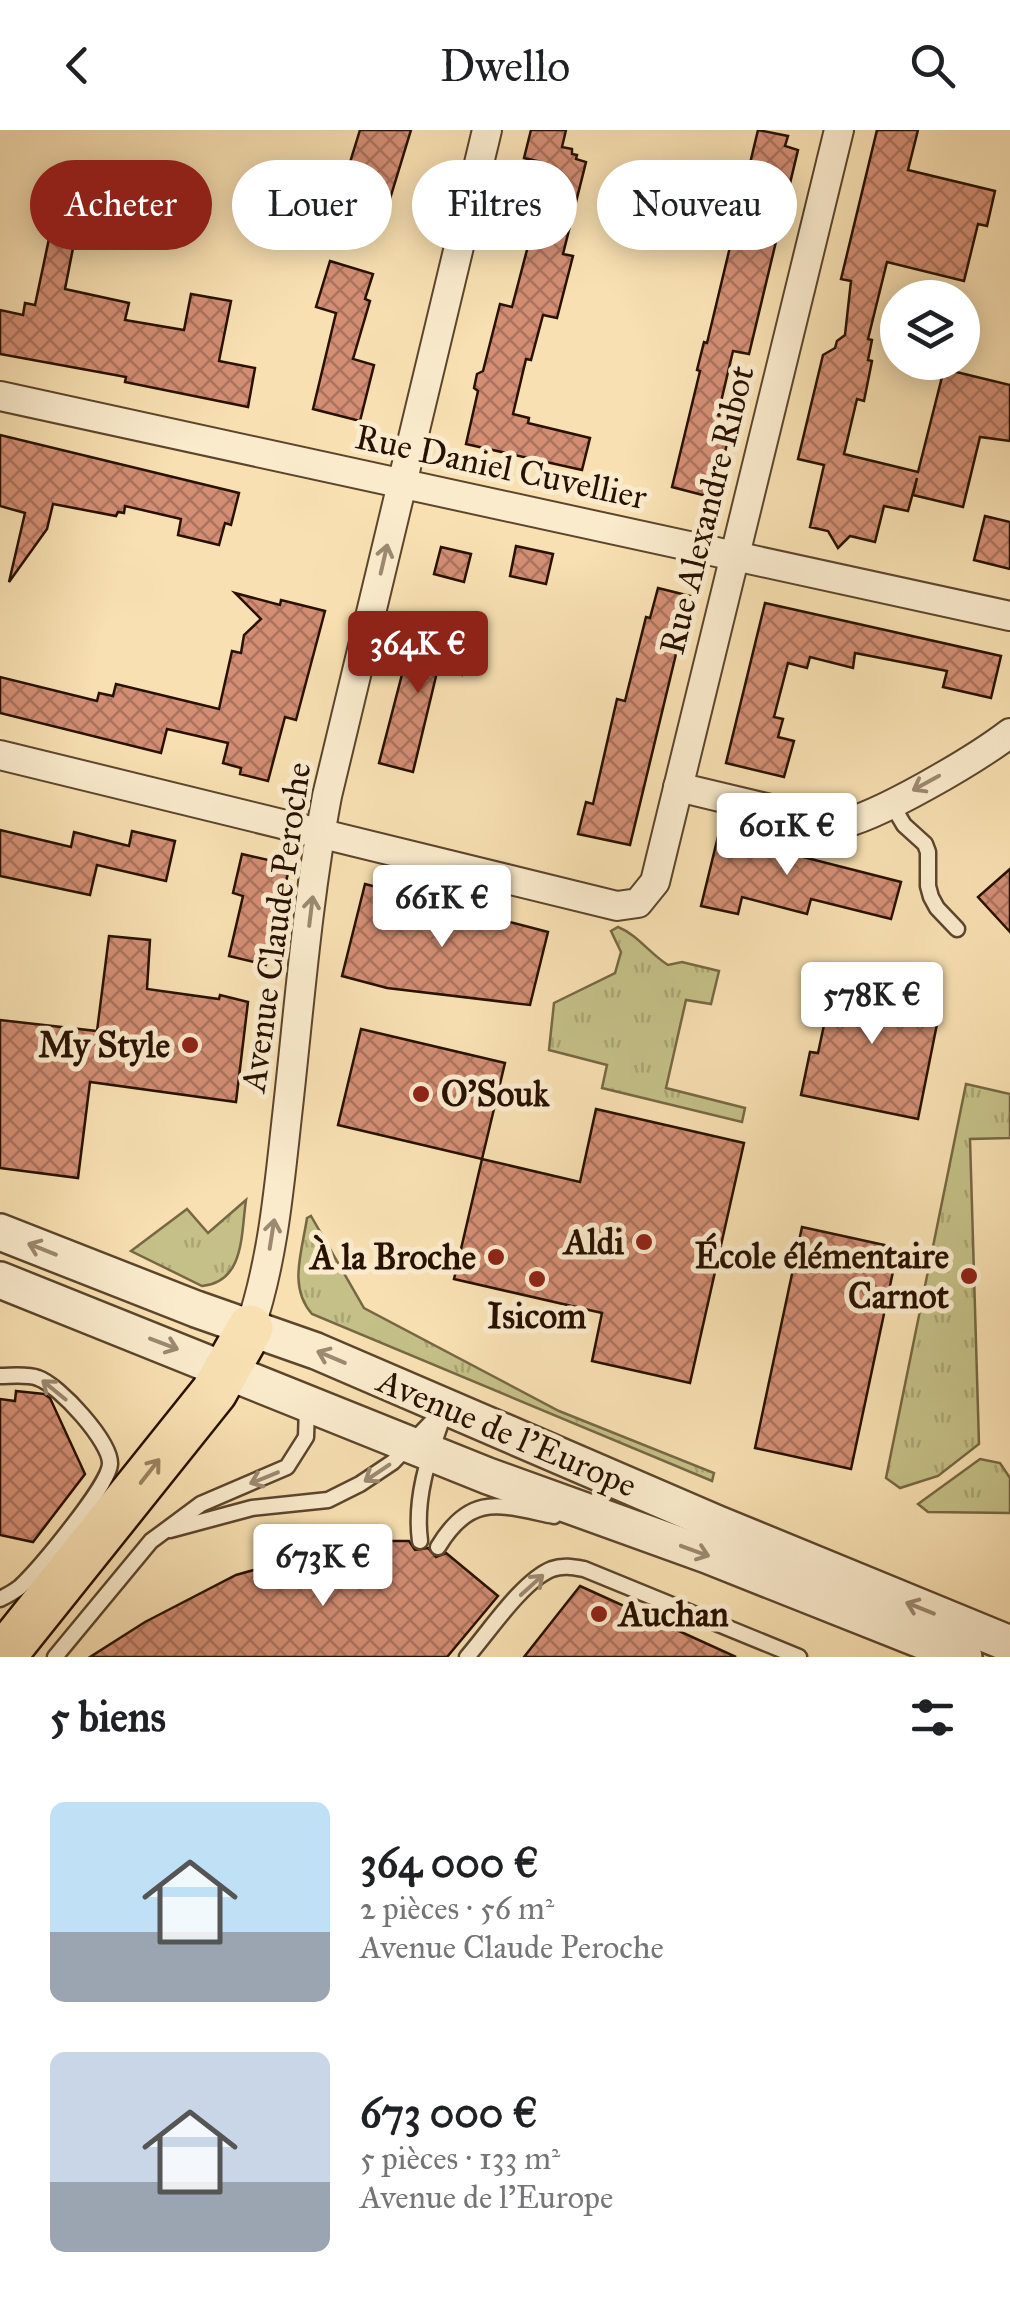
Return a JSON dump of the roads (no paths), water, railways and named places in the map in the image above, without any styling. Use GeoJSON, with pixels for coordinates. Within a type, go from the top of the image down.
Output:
{"type":"FeatureCollection","features":[{"type":"Feature","properties":{"kind":"highway"},"geometry":{"type":"LineString","coordinates":[[2,1657],[228,1370],[250,1328]]}},
{"type":"Feature","properties":{"kind":"street","name":"Avenue Claude Peroche"},"geometry":{"type":"LineString","coordinates":[[250,1328],[266,1278],[280,1185],[320,834],[487,130]]}},
{"type":"Feature","properties":{"kind":"street","name":"Rue Alexandre Ribot"},"geometry":{"type":"LineString","coordinates":[[320,834],[617,906],[638,902],[655,882],[838,130]]}},
{"type":"Feature","properties":{"kind":"street","name":"Rue Daniel Cuvellier"},"geometry":{"type":"LineString","coordinates":[[0,396],[1010,616]]}},
{"type":"Feature","properties":{"kind":"street"},"geometry":{"type":"LineString","coordinates":[[678,787],[837,825],[850,823],[1010,733]]}},
{"type":"Feature","properties":{"kind":"street"},"geometry":{"type":"LineString","coordinates":[[0,755],[320,834]]}},
{"type":"Feature","properties":{"kind":"street","name":"Avenue de l'Europe"},"geometry":{"type":"LineString","coordinates":[[0,1232],[297,1344],[1010,1644]]}},
{"type":"Feature","properties":{"kind":"street","name":"Avenue de l'Europe"},"geometry":{"type":"LineString","coordinates":[[0,1280],[421,1448],[964,1657]]}},
{"type":"Feature","properties":{"kind":"lane"},"geometry":{"type":"LineString","coordinates":[[890,803],[904,825],[924,844],[931,897],[958,929]]}},
{"type":"Feature","properties":{"kind":"lane"},"geometry":{"type":"LineString","coordinates":[[0,1376],[35,1376],[50,1384],[100,1440],[110,1460],[107,1477],[91,1501],[18,1589],[0,1600]]}},
{"type":"Feature","properties":{"kind":"lane"},"geometry":{"type":"LineString","coordinates":[[54,1657],[139,1552],[162,1532],[201,1504],[287,1467],[306,1437],[306,1402]]}},
{"type":"Feature","properties":{"kind":"lane"},"geometry":{"type":"LineString","coordinates":[[162,1532],[252,1508],[328,1500],[421,1448],[447,1406]]}},
{"type":"Feature","properties":{"kind":"lane"},"geometry":{"type":"LineString","coordinates":[[420,1541],[421,1448]]}},
{"type":"Feature","properties":{"kind":"lane"},"geometry":{"type":"LineString","coordinates":[[438,1547],[463,1516],[487,1505],[650,1534]]}},
{"type":"Feature","properties":{"kind":"lane"},"geometry":{"type":"LineString","coordinates":[[468,1657],[528,1586],[553,1568],[567,1566],[584,1569],[799,1657]]}},
{"type":"Feature","properties":{"kind":"place","name":"My Style"},"geometry":{"type":"Point","coordinates":[190,1045]}},
{"type":"Feature","properties":{"kind":"place","name":"O’Souk"},"geometry":{"type":"Point","coordinates":[421,1094]}},
{"type":"Feature","properties":{"kind":"place","name":"Aldi"},"geometry":{"type":"Point","coordinates":[644,1242]}},
{"type":"Feature","properties":{"kind":"place","name":"À la Broche"},"geometry":{"type":"Point","coordinates":[496,1257]}},
{"type":"Feature","properties":{"kind":"place","name":"École élémentaire Carnot"},"geometry":{"type":"Point","coordinates":[969,1276]}},
{"type":"Feature","properties":{"kind":"place","name":"Isicom"},"geometry":{"type":"Point","coordinates":[537,1279]}},
{"type":"Feature","properties":{"kind":"place","name":"Auchan"},"geometry":{"type":"Point","coordinates":[599,1614]}}]}
